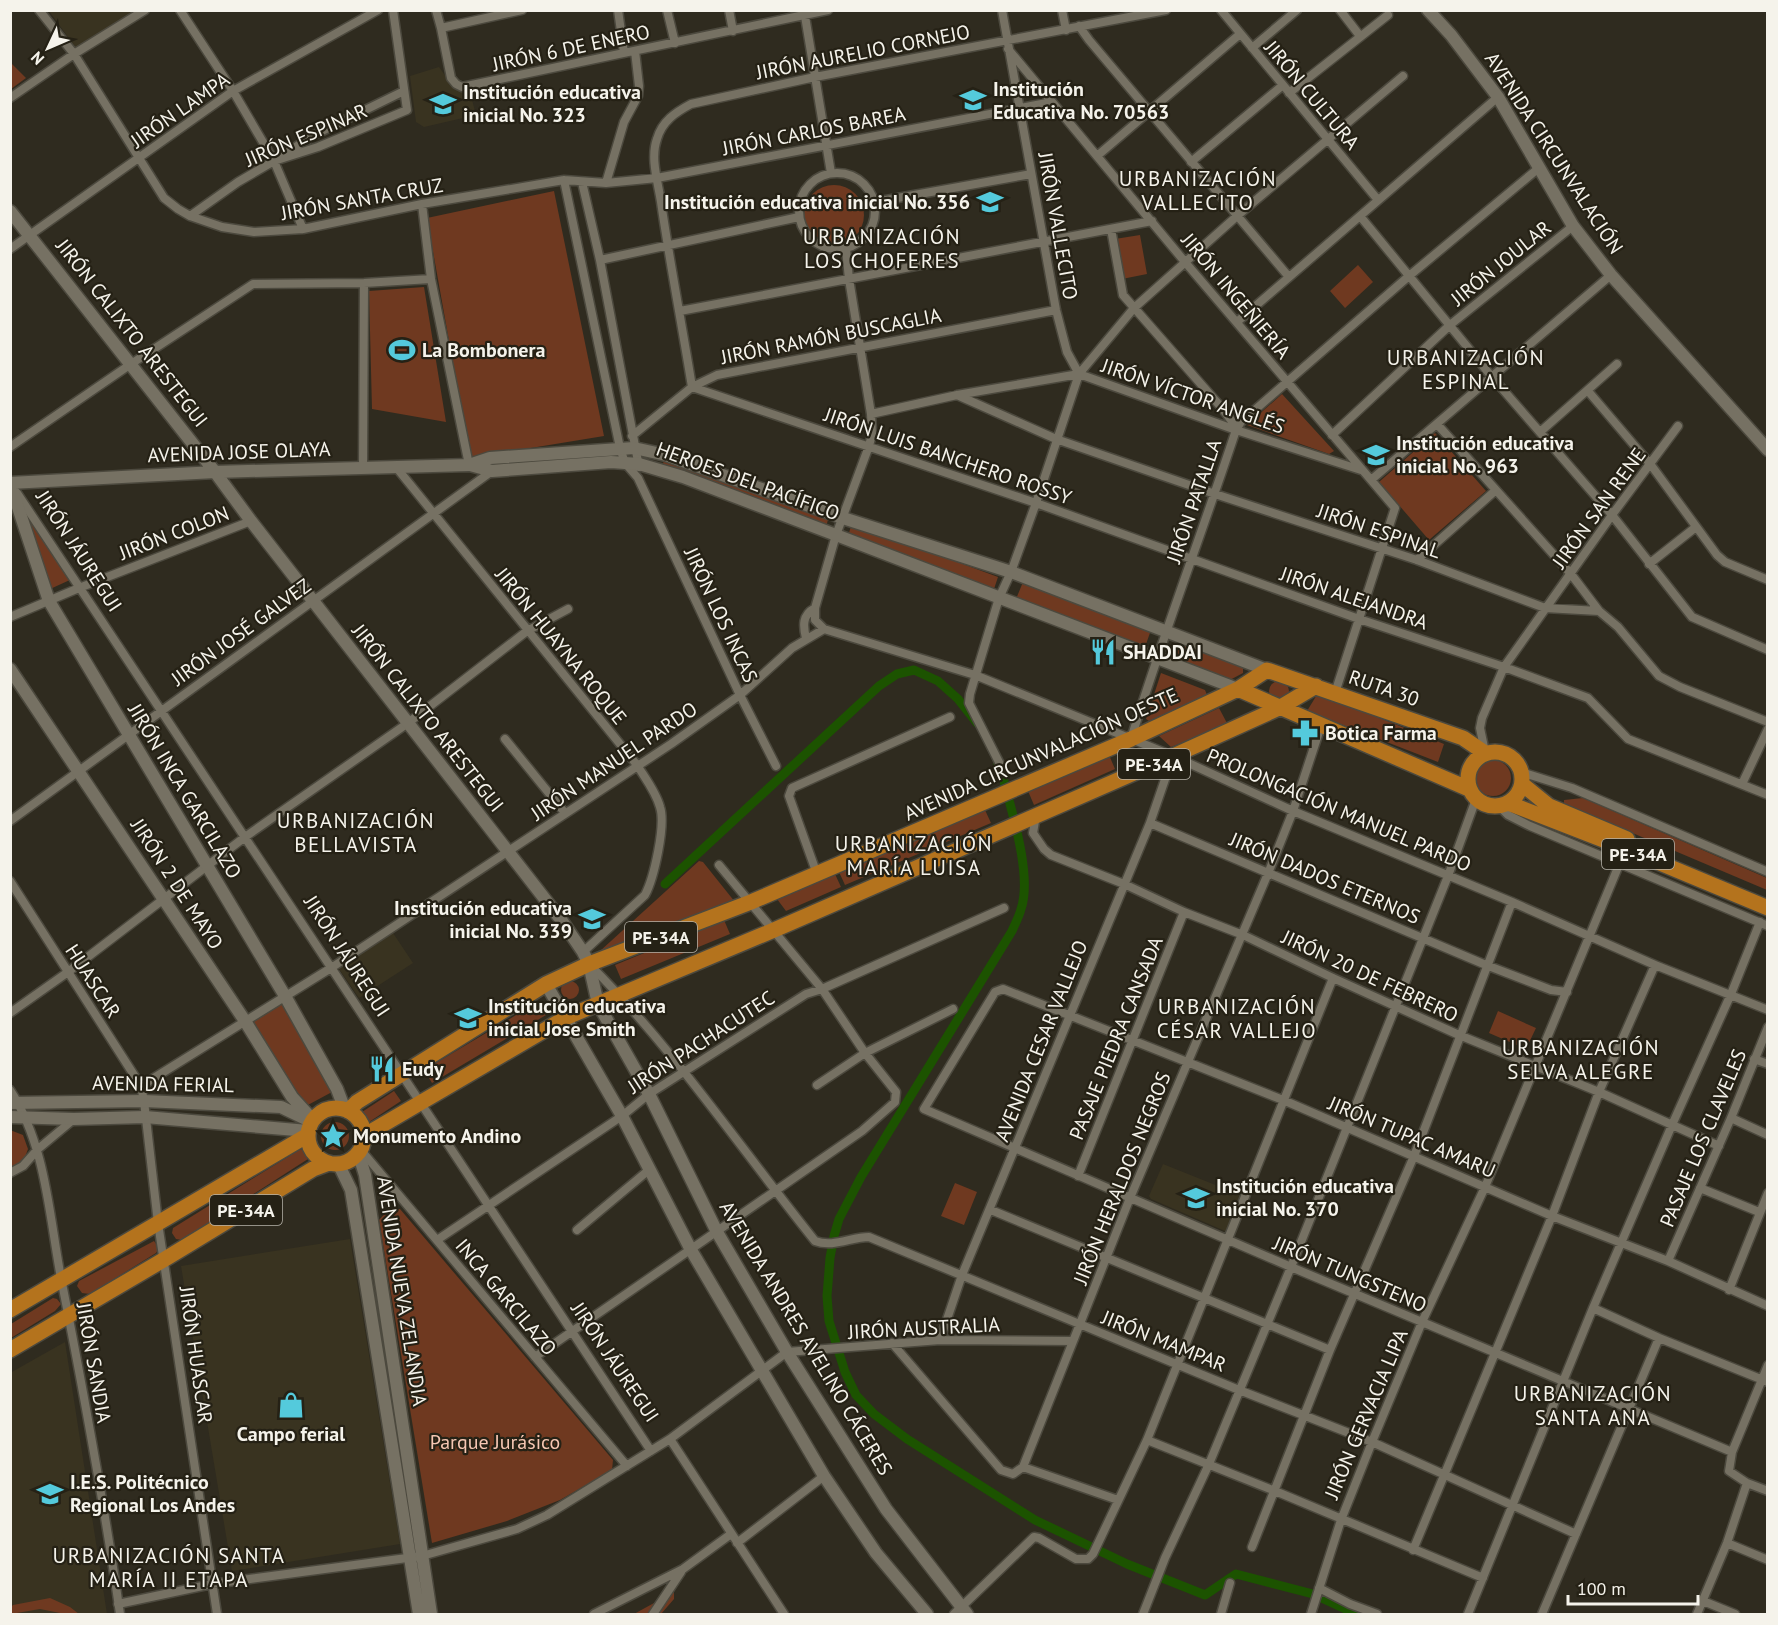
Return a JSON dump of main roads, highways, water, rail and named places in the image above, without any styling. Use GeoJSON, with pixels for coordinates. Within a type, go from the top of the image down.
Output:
{"type":"FeatureCollection","features":[{"type":"Feature","properties":{"kind":"highway","name":"RUTA 30"},"geometry":{"type":"LineString","coordinates":[[1267,670],[1463,738],[1485,753]]}},
{"type":"Feature","properties":{"kind":"highway","name":"AVENIDA CIRCUNVALACIÓN OESTE"},"geometry":{"type":"LineString","coordinates":[[346,1110],[586,958],[751,902],[1131,739],[1238,689],[1267,670]]}},
{"type":"Feature","properties":{"kind":"highway","name":"PE-34A"},"geometry":{"type":"LineString","coordinates":[[360,1148],[372,1131],[567,1017],[774,930],[1173,756],[1279,708],[1316,687]]}},
{"type":"Feature","properties":{"kind":"highway","name":"HEROES DEL PACÍFICO"},"geometry":{"type":"LineString","coordinates":[[1238,689],[1279,708]]}},
{"type":"Feature","properties":{"kind":"highway","name":"PE-34A"},"geometry":{"type":"LineString","coordinates":[[1279,708],[1473,794],[1487,805],[1504,804],[1624,848],[1765,919]]}},
{"type":"Feature","properties":{"kind":"highway","name":"PE-34A"},"geometry":{"type":"LineString","coordinates":[[1485,753],[1498,751],[1515,760],[1521,778],[1549,806],[1767,898]]}},
{"type":"Feature","properties":{"kind":"highway"},"geometry":{"type":"LineString","coordinates":[[1473,794],[1467,782],[1469,769],[1476,758],[1485,753]]}},
{"type":"Feature","properties":{"kind":"highway"},"geometry":{"type":"LineString","coordinates":[[1504,804],[1517,795],[1521,778]]}},
{"type":"Feature","properties":{"kind":"highway"},"geometry":{"type":"LineString","coordinates":[[327,1109],[346,1110],[355,1116],[362,1126],[360,1148],[347,1161],[334,1163],[314,1153],[310,1144],[310,1127],[327,1109]]}},
{"type":"Feature","properties":{"kind":"highway","name":"PE-34A"},"geometry":{"type":"LineString","coordinates":[[10,1310],[159,1223],[310,1127]]}},
{"type":"Feature","properties":{"kind":"highway","name":"PE-34A"},"geometry":{"type":"LineString","coordinates":[[10,1350],[165,1259],[313,1168],[334,1163]]}},
{"type":"Feature","properties":{"kind":"waterway"},"geometry":{"type":"LineString","coordinates":[[665,884],[879,686],[897,674],[914,670],[938,681],[958,699],[977,723]]}},
{"type":"Feature","properties":{"kind":"waterway"},"geometry":{"type":"LineString","coordinates":[[998,764],[1019,840],[1024,878],[1021,909],[1012,931],[861,1177],[839,1219],[830,1258],[827,1296],[829,1321],[845,1372],[856,1395],[874,1414],[907,1439],[1035,1520],[1127,1564],[1205,1595],[1236,1574],[1313,1594],[1356,1614]]}},
{"type":"Feature","properties":{"kind":"place","name":"Institución Educativa No. 70563"},"geometry":{"type":"Point","coordinates":[973,100]}},
{"type":"Feature","properties":{"kind":"place","name":"Institución educativa inicial No. 323"},"geometry":{"type":"Point","coordinates":[443,104]}},
{"type":"Feature","properties":{"kind":"place","name":"Institución educativa inicial No. 356"},"geometry":{"type":"Point","coordinates":[990,202]}},
{"type":"Feature","properties":{"kind":"place","name":"La Bombonera"},"geometry":{"type":"Point","coordinates":[402,350]}},
{"type":"Feature","properties":{"kind":"place","name":"Institución educativa inicial No. 963"},"geometry":{"type":"Point","coordinates":[1376,455]}},
{"type":"Feature","properties":{"kind":"place","name":"SHADDAI"},"geometry":{"type":"Point","coordinates":[1103,652]}},
{"type":"Feature","properties":{"kind":"place","name":"Botica Farma"},"geometry":{"type":"Point","coordinates":[1305,733]}},
{"type":"Feature","properties":{"kind":"place","name":"Institución educativa inicial No. 339"},"geometry":{"type":"Point","coordinates":[592,919]}},
{"type":"Feature","properties":{"kind":"place","name":"Institución educativa inicial Jose Smith"},"geometry":{"type":"Point","coordinates":[468,1018]}},
{"type":"Feature","properties":{"kind":"place","name":"Eudy"},"geometry":{"type":"Point","coordinates":[382,1069]}},
{"type":"Feature","properties":{"kind":"place","name":"Monumento Andino"},"geometry":{"type":"Point","coordinates":[333,1136]}},
{"type":"Feature","properties":{"kind":"place","name":"Institución educativa inicial No. 370"},"geometry":{"type":"Point","coordinates":[1196,1198]}},
{"type":"Feature","properties":{"kind":"place","name":"Campo ferial"},"geometry":{"type":"Point","coordinates":[291,1405]}},
{"type":"Feature","properties":{"kind":"place","name":"I.E.S. Politécnico Regional Los Andes"},"geometry":{"type":"Point","coordinates":[50,1494]}},
{"type":"Feature","properties":{"kind":"district","name":"URBANIZACIÓN VALLECITO"},"geometry":{"type":"Point","coordinates":[1198,190]}},
{"type":"Feature","properties":{"kind":"district","name":"URBANIZACIÓN LOS CHOFERES"},"geometry":{"type":"Point","coordinates":[882,248]}},
{"type":"Feature","properties":{"kind":"district","name":"URBANIZACIÓN ESPINAL"},"geometry":{"type":"Point","coordinates":[1466,369]}},
{"type":"Feature","properties":{"kind":"district","name":"URBANIZACIÓN BELLAVISTA"},"geometry":{"type":"Point","coordinates":[356,832]}},
{"type":"Feature","properties":{"kind":"district","name":"URBANIZACIÓN MARÍA LUISA"},"geometry":{"type":"Point","coordinates":[914,855]}},
{"type":"Feature","properties":{"kind":"district","name":"URBANIZACIÓN CÉSAR VALLEJO"},"geometry":{"type":"Point","coordinates":[1237,1018]}},
{"type":"Feature","properties":{"kind":"district","name":"URBANIZACIÓN SELVA ALEGRE"},"geometry":{"type":"Point","coordinates":[1581,1059]}},
{"type":"Feature","properties":{"kind":"district","name":"URBANIZACIÓN SANTA ANA"},"geometry":{"type":"Point","coordinates":[1593,1405]}},
{"type":"Feature","properties":{"kind":"district","name":"URBANIZACIÓN SANTA MARÍA II ETAPA"},"geometry":{"type":"Point","coordinates":[169,1567]}},
{"type":"Feature","properties":{"kind":"park label","name":"Parque Jurásico"},"geometry":{"type":"Point","coordinates":[495,1442]}}]}
